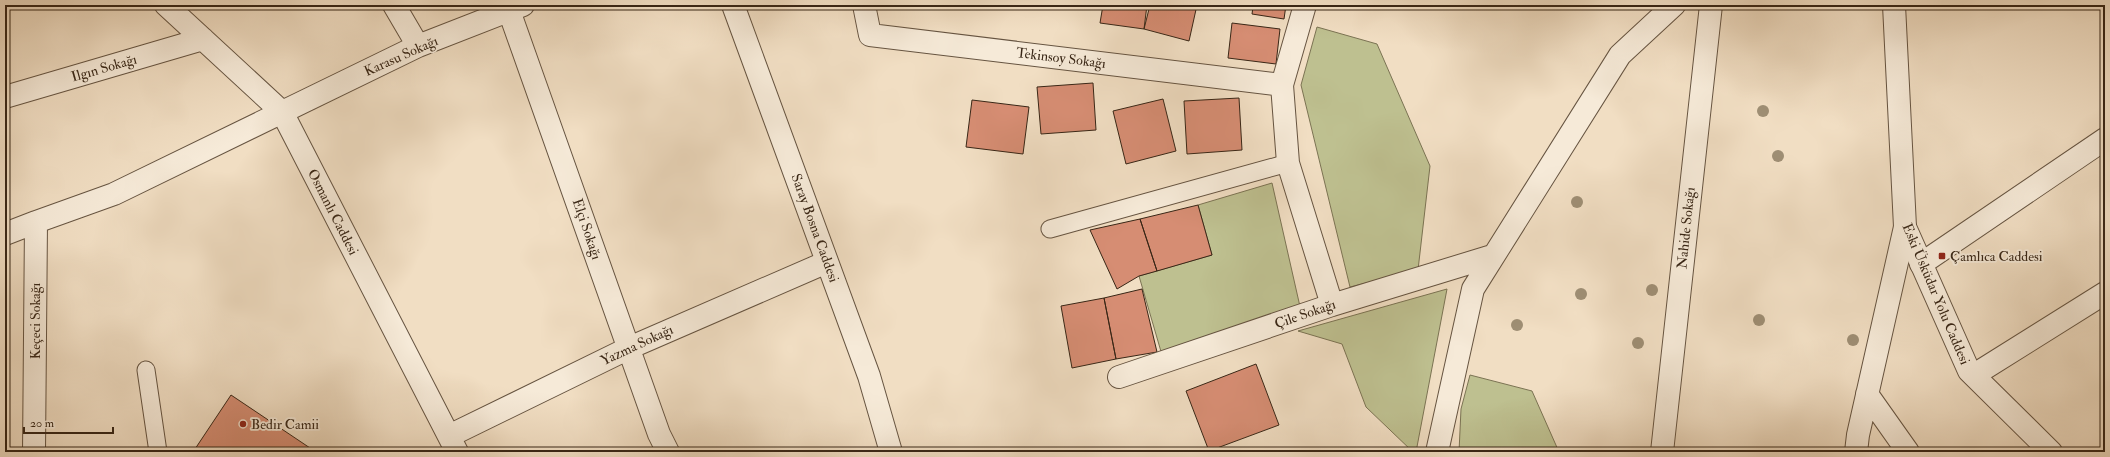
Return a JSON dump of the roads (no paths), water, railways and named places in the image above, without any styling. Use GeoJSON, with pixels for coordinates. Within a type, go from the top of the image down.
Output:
{"type":"FeatureCollection","features":[{"type":"Feature","properties":{"kind":"street","name":"Osmanlı Caddesi"},"geometry":{"type":"LineString","coordinates":[[166,5],[282,112],[453,444]]}},
{"type":"Feature","properties":{"kind":"street"},"geometry":{"type":"LineString","coordinates":[[394,5],[418,46]]}},
{"type":"Feature","properties":{"kind":"street","name":"Saray Bosna Caddesi"},"geometry":{"type":"LineString","coordinates":[[733,5],[869,376],[891,452]]}},
{"type":"Feature","properties":{"kind":"street","name":"Tekinsoy Sokağı"},"geometry":{"type":"LineString","coordinates":[[864,5],[870,35],[1282,85]]}},
{"type":"Feature","properties":{"kind":"street"},"geometry":{"type":"LineString","coordinates":[[1305,5],[1282,85],[1288,163],[1332,305]]}},
{"type":"Feature","properties":{"kind":"street"},"geometry":{"type":"LineString","coordinates":[[1436,452],[1473,289],[1492,256],[1620,54],[1674,5]]}},
{"type":"Feature","properties":{"kind":"street","name":"Nahide Sokağı"},"geometry":{"type":"LineString","coordinates":[[1662,452],[1711,5]]}},
{"type":"Feature","properties":{"kind":"street","name":"Eski Üsküdar Yolu Caddesi"},"geometry":{"type":"LineString","coordinates":[[1894,5],[1904,226],[1969,371],[2051,452]]}},
{"type":"Feature","properties":{"kind":"street","name":"Karasu Sokağı"},"geometry":{"type":"LineString","coordinates":[[36,222],[114,194],[418,46],[513,7]]}},
{"type":"Feature","properties":{"kind":"street","name":"Elçi Sokağı"},"geometry":{"type":"LineString","coordinates":[[513,7],[629,348],[668,452]]}},
{"type":"Feature","properties":{"kind":"street","name":"Ilgın Sokağı"},"geometry":{"type":"LineString","coordinates":[[5,97],[203,39]]}},
{"type":"Feature","properties":{"kind":"street"},"geometry":{"type":"LineString","coordinates":[[1921,264],[2105,139]]}},
{"type":"Feature","properties":{"kind":"street"},"geometry":{"type":"LineString","coordinates":[[5,234],[36,222]]}},
{"type":"Feature","properties":{"kind":"street","name":"Keçeci Sokağı"},"geometry":{"type":"LineString","coordinates":[[34,452],[36,222]]}},
{"type":"Feature","properties":{"kind":"street"},"geometry":{"type":"LineString","coordinates":[[1856,452],[1867,394],[1904,226]]}},
{"type":"Feature","properties":{"kind":"street","name":"Çile Sokağı"},"geometry":{"type":"LineString","coordinates":[[1119,377],[1332,305],[1492,256]]}},
{"type":"Feature","properties":{"kind":"street","name":"Yazma Sokağı"},"geometry":{"type":"LineString","coordinates":[[453,444],[629,348],[827,262]]}},
{"type":"Feature","properties":{"kind":"street"},"geometry":{"type":"LineString","coordinates":[[1974,375],[2105,293]]}},
{"type":"Feature","properties":{"kind":"street"},"geometry":{"type":"LineString","coordinates":[[1867,394],[1908,452]]}},
{"type":"Feature","properties":{"kind":"lane"},"geometry":{"type":"LineString","coordinates":[[1050,229],[1288,163]]}},
{"type":"Feature","properties":{"kind":"lane"},"geometry":{"type":"LineString","coordinates":[[146,370],[158,452]]}},
{"type":"Feature","properties":{"kind":"place","name":"Çamlıca Caddesi"},"geometry":{"type":"Point","coordinates":[1942,256]}},
{"type":"Feature","properties":{"kind":"place","name":"Bedir Camii"},"geometry":{"type":"Point","coordinates":[243,424]}}]}
